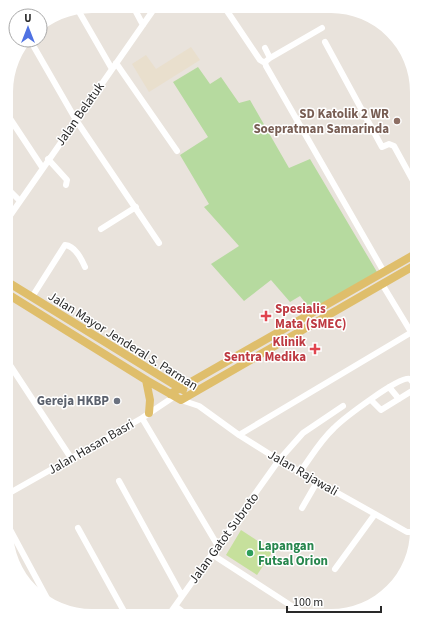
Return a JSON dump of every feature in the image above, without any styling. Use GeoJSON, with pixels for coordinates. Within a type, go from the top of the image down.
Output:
{"type":"FeatureCollection","features":[{"type":"Feature","properties":{"kind":"main road"},"geometry":{"type":"LineString","coordinates":[[176,397],[180,389],[410,257]]}},
{"type":"Feature","properties":{"kind":"main road"},"geometry":{"type":"LineString","coordinates":[[176,397],[191,395],[410,268]]}},
{"type":"Feature","properties":{"kind":"main road","name":"Jalan Mayor Jenderal S. Parman"},"geometry":{"type":"LineString","coordinates":[[13,285],[191,395]]}},
{"type":"Feature","properties":{"kind":"main road","name":"Jalan Mayor Jenderal S. Parman"},"geometry":{"type":"LineString","coordinates":[[13,297],[176,397]]}},
{"type":"Feature","properties":{"kind":"main road"},"geometry":{"type":"LineString","coordinates":[[27,305],[32,297]]}},
{"type":"Feature","properties":{"kind":"main road"},"geometry":{"type":"LineString","coordinates":[[145,416],[150,400],[146,380]]}},
{"type":"Feature","properties":{"kind":"street"},"geometry":{"type":"LineString","coordinates":[[137,13],[144,25]]}},
{"type":"Feature","properties":{"kind":"street","name":"Jalan Belatuk"},"geometry":{"type":"LineString","coordinates":[[13,210],[152,13]]}},
{"type":"Feature","properties":{"kind":"street"},"geometry":{"type":"LineString","coordinates":[[228,13],[260,60],[265,63],[384,272]]}},
{"type":"Feature","properties":{"kind":"street"},"geometry":{"type":"LineString","coordinates":[[80,14],[112,69]]}},
{"type":"Feature","properties":{"kind":"street"},"geometry":{"type":"LineString","coordinates":[[265,63],[266,60],[322,28]]}},
{"type":"Feature","properties":{"kind":"street"},"geometry":{"type":"LineString","coordinates":[[325,42],[382,147],[389,144],[394,146],[410,175]]}},
{"type":"Feature","properties":{"kind":"street"},"geometry":{"type":"LineString","coordinates":[[35,48],[76,120],[159,243]]}},
{"type":"Feature","properties":{"kind":"street"},"geometry":{"type":"LineString","coordinates":[[265,48],[270,58]]}},
{"type":"Feature","properties":{"kind":"street"},"geometry":{"type":"LineString","coordinates":[[116,63],[177,151]]}},
{"type":"Feature","properties":{"kind":"street"},"geometry":{"type":"LineString","coordinates":[[13,123],[42,167]]}},
{"type":"Feature","properties":{"kind":"street"},"geometry":{"type":"LineString","coordinates":[[48,159],[67,180],[66,185]]}},
{"type":"Feature","properties":{"kind":"street"},"geometry":{"type":"LineString","coordinates":[[13,194],[20,200]]}},
{"type":"Feature","properties":{"kind":"street"},"geometry":{"type":"LineString","coordinates":[[101,229],[136,207]]}},
{"type":"Feature","properties":{"kind":"street"},"geometry":{"type":"LineString","coordinates":[[32,297],[65,245],[68,245],[77,253],[85,267]]}},
{"type":"Feature","properties":{"kind":"street"},"geometry":{"type":"LineString","coordinates":[[382,284],[410,324]]}},
{"type":"Feature","properties":{"kind":"street"},"geometry":{"type":"LineString","coordinates":[[239,435],[410,332]]}},
{"type":"Feature","properties":{"kind":"street"},"geometry":{"type":"LineString","coordinates":[[13,370],[70,458]]}},
{"type":"Feature","properties":{"kind":"street"},"geometry":{"type":"LineString","coordinates":[[300,472],[315,450],[334,428],[389,387],[406,378],[410,379]]}},
{"type":"Feature","properties":{"kind":"street"},"geometry":{"type":"LineString","coordinates":[[389,387],[399,399]]}},
{"type":"Feature","properties":{"kind":"street"},"geometry":{"type":"LineString","coordinates":[[371,400],[380,410],[410,393]]}},
{"type":"Feature","properties":{"kind":"street","name":"Jalan Mayor Jenderal S. Parman"},"geometry":{"type":"LineString","coordinates":[[191,395],[199,406]]}},
{"type":"Feature","properties":{"kind":"street","name":"Jalan Mayor Jenderal S. Parman"},"geometry":{"type":"LineString","coordinates":[[176,397],[199,406]]}},
{"type":"Feature","properties":{"kind":"street","name":"Jalan Hasan Basri"},"geometry":{"type":"LineString","coordinates":[[13,490],[176,397]]}},
{"type":"Feature","properties":{"kind":"street","name":"Jalan Rajawali"},"geometry":{"type":"LineString","coordinates":[[199,406],[239,435],[279,460],[410,533]]}},
{"type":"Feature","properties":{"kind":"street","name":"Jalan Gatot Subroto"},"geometry":{"type":"LineString","coordinates":[[172,609],[213,555],[279,460],[303,433],[343,406]]}},
{"type":"Feature","properties":{"kind":"street"},"geometry":{"type":"LineString","coordinates":[[145,416],[218,546]]}},
{"type":"Feature","properties":{"kind":"street"},"geometry":{"type":"LineString","coordinates":[[119,481],[182,596]]}},
{"type":"Feature","properties":{"kind":"street"},"geometry":{"type":"LineString","coordinates":[[302,508],[318,482]]}},
{"type":"Feature","properties":{"kind":"street"},"geometry":{"type":"LineString","coordinates":[[335,569],[375,514]]}},
{"type":"Feature","properties":{"kind":"street"},"geometry":{"type":"LineString","coordinates":[[78,528],[123,609]]}},
{"type":"Feature","properties":{"kind":"street"},"geometry":{"type":"LineString","coordinates":[[14,536],[44,593]]}},
{"type":"Feature","properties":{"kind":"street"},"geometry":{"type":"LineString","coordinates":[[213,555],[291,609]]}},
{"type":"Feature","properties":{"kind":"street"},"geometry":{"type":"LineString","coordinates":[[174,606],[178,609]]}},
{"type":"Feature","properties":{"kind":"shaded area"},"geometry":{"type":"Polygon","coordinates":[[[191,47],[200,60],[149,92],[132,64],[146,55],[156,69],[191,47]]]}},
{"type":"Feature","properties":{"kind":"green space"},"geometry":{"type":"Polygon","coordinates":[[[198,67],[210,84],[221,77],[239,103],[250,100],[289,168],[310,159],[377,272],[311,310],[300,296],[290,302],[271,280],[244,301],[211,264],[239,246],[204,207],[209,204],[180,155],[208,137],[173,82],[198,67]]]}},
{"type":"Feature","properties":{"kind":"green space","name":"Lapangan Futsal Orion"},"geometry":{"type":"Polygon","coordinates":[[[241,530],[273,551],[257,575],[226,555],[241,530]]]}},
{"type":"Feature","properties":{"kind":"place","name":"SD Katolik 2 WR Soepratman Samarinda"},"geometry":{"type":"Point","coordinates":[397,121]}},
{"type":"Feature","properties":{"kind":"place","name":"Spesialis Mata (SMEC)"},"geometry":{"type":"Point","coordinates":[266,316]}},
{"type":"Feature","properties":{"kind":"place","name":"Klinik Sentra Medika"},"geometry":{"type":"Point","coordinates":[315,349]}},
{"type":"Feature","properties":{"kind":"place","name":"Gereja HKBP"},"geometry":{"type":"Point","coordinates":[117,401]}},
{"type":"Feature","properties":{"kind":"place","name":"Lapangan Futsal Orion"},"geometry":{"type":"Point","coordinates":[250,553]}}]}
